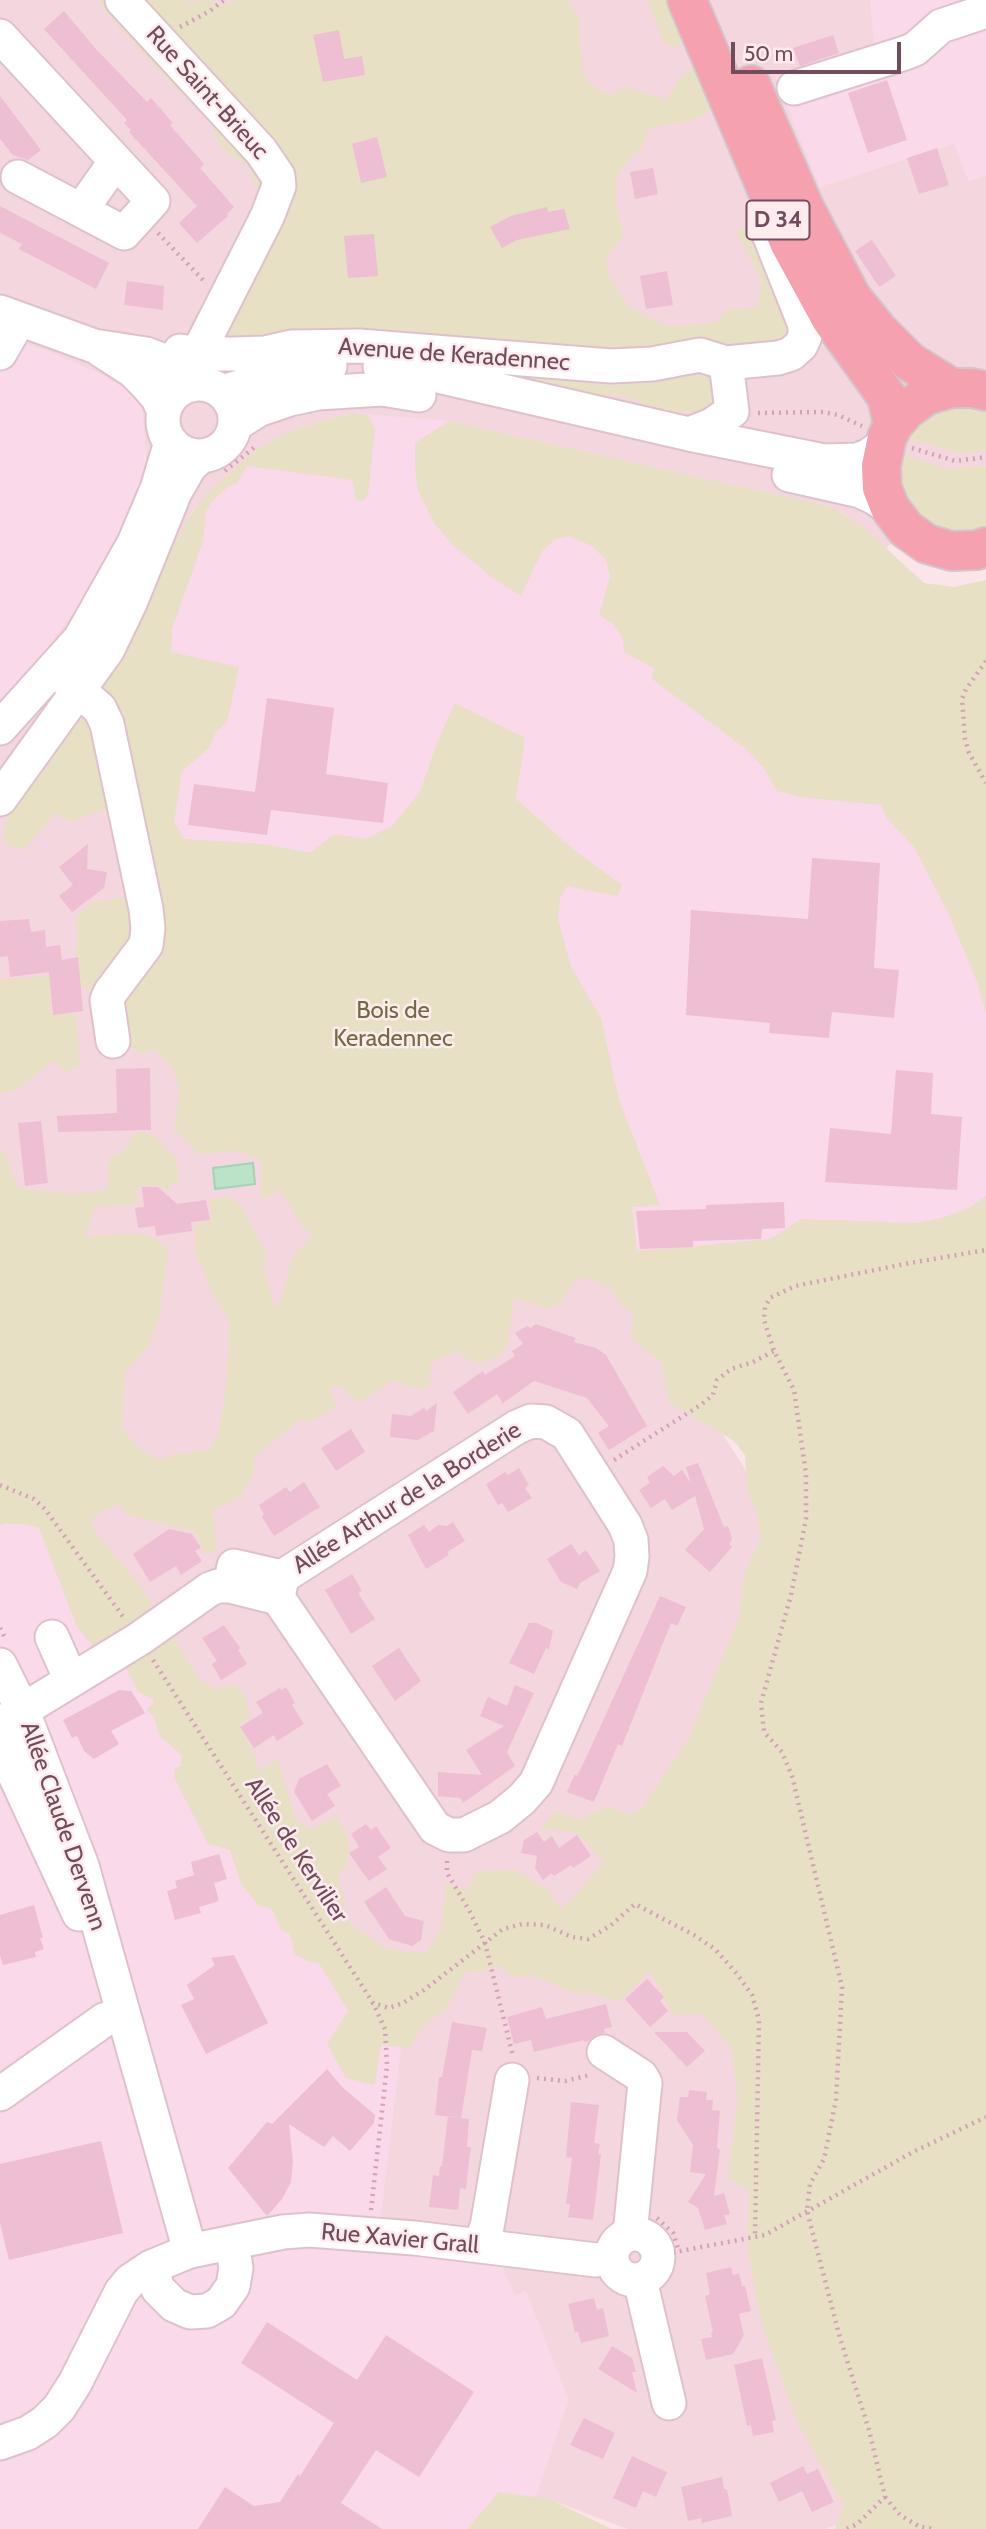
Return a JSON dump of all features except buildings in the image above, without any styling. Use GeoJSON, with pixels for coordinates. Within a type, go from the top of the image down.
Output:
{"type":"FeatureCollection","features":[{"type":"Feature","properties":{"kind":"main road","name":"D 34"},"geometry":{"type":"LineString","coordinates":[[687,0],[778,220],[803,270],[831,319],[887,397],[887,435]]}},
{"type":"Feature","properties":{"kind":"main road","name":"D 34"},"geometry":{"type":"LineString","coordinates":[[714,0],[804,208],[843,284],[878,330],[910,362],[969,389]]}},
{"type":"Feature","properties":{"kind":"main road"},"geometry":{"type":"LineString","coordinates":[[969,389],[927,395],[906,410],[887,435],[881,477],[890,508],[906,529],[927,544],[952,551],[986,547]]}},
{"type":"Feature","properties":{"kind":"street","name":"Rue Saint-Brieuc"},"geometry":{"type":"LineString","coordinates":[[122,0],[261,151],[278,176],[279,186],[275,199],[225,303],[205,337],[198,373]]}},
{"type":"Feature","properties":{"kind":"street"},"geometry":{"type":"LineString","coordinates":[[794,88],[905,54],[915,49],[941,26],[986,11]]}},
{"type":"Feature","properties":{"kind":"street"},"geometry":{"type":"LineString","coordinates":[[0,36],[153,201],[124,233],[18,177]]}},
{"type":"Feature","properties":{"kind":"street"},"geometry":{"type":"LineString","coordinates":[[689,435],[718,422],[732,411],[742,362],[791,354],[801,345],[805,336],[805,325],[730,134],[726,92]]}},
{"type":"Feature","properties":{"kind":"street"},"geometry":{"type":"LineString","coordinates":[[81,210],[116,161]]}},
{"type":"Feature","properties":{"kind":"street"},"geometry":{"type":"LineString","coordinates":[[0,353],[10,316],[94,346],[155,358],[176,369],[198,373],[296,370],[327,366],[412,370],[689,435],[824,461],[857,460],[868,456],[887,435]]}},
{"type":"Feature","properties":{"kind":"street"},"geometry":{"type":"LineString","coordinates":[[94,346],[133,371],[151,388],[167,427],[190,455],[210,466]]}},
{"type":"Feature","properties":{"kind":"street","name":"Avenue de Keradennec"},"geometry":{"type":"LineString","coordinates":[[198,373],[291,347],[359,346],[611,366],[652,364],[700,355],[742,362]]}},
{"type":"Feature","properties":{"kind":"street"},"geometry":{"type":"LineString","coordinates":[[0,728],[80,639],[134,543],[157,489],[172,396],[198,373]]}},
{"type":"Feature","properties":{"kind":"street"},"geometry":{"type":"LineString","coordinates":[[198,373],[234,410],[249,433]]}},
{"type":"Feature","properties":{"kind":"street"},"geometry":{"type":"LineString","coordinates":[[249,433],[258,410],[300,396],[349,389],[402,392],[492,408],[860,491],[890,508]]}},
{"type":"Feature","properties":{"kind":"street"},"geometry":{"type":"LineString","coordinates":[[210,466],[232,436],[249,433]]}},
{"type":"Feature","properties":{"kind":"street"},"geometry":{"type":"LineString","coordinates":[[0,799],[108,649],[175,492],[190,466],[210,466]]}},
{"type":"Feature","properties":{"kind":"street"},"geometry":{"type":"LineString","coordinates":[[54,669],[100,709],[107,724],[148,928],[146,945],[107,1000],[113,1041]]}},
{"type":"Feature","properties":{"kind":"street","name":"Allée Arthur de la Borderie"},"geometry":{"type":"LineString","coordinates":[[11,1717],[139,1639],[210,1589],[218,1586],[280,1588],[517,1427],[531,1421],[546,1422],[567,1434],[631,1540],[630,1571],[536,1783],[523,1799],[500,1817],[464,1835],[441,1833],[428,1819],[280,1588]]}},
{"type":"Feature","properties":{"kind":"street"},"geometry":{"type":"LineString","coordinates":[[52,1637],[71,1680]]}},
{"type":"Feature","properties":{"kind":"street","name":"Allée Claude Dervenn"},"geometry":{"type":"LineString","coordinates":[[3,1652],[11,1717],[82,1866],[190,2251]]}},
{"type":"Feature","properties":{"kind":"street","name":"Allée Claude Dervenn"},"geometry":{"type":"LineString","coordinates":[[0,1743],[119,2003]]}},
{"type":"Feature","properties":{"kind":"street"},"geometry":{"type":"LineString","coordinates":[[0,2094],[104,2021],[119,2003]]}},
{"type":"Feature","properties":{"kind":"street"},"geometry":{"type":"LineString","coordinates":[[615,2059],[641,2076],[646,2089],[625,2236],[646,2236],[652,2241],[659,2262],[669,2403]]}},
{"type":"Feature","properties":{"kind":"street"},"geometry":{"type":"LineString","coordinates":[[479,2246],[487,2227],[512,2080]]}},
{"type":"Feature","properties":{"kind":"street","name":"Rue Xavier Grall"},"geometry":{"type":"LineString","coordinates":[[0,2443],[29,2433],[60,2408],[75,2384],[121,2292],[138,2274],[190,2251],[283,2232],[309,2230],[596,2260],[625,2236]]}},
{"type":"Feature","properties":{"kind":"street"},"geometry":{"type":"LineString","coordinates":[[151,2267],[159,2289],[174,2305],[190,2312],[207,2311],[221,2303],[233,2286],[236,2268],[232,2244]]}},
{"type":"Feature","properties":{"kind":"path"},"geometry":{"type":"LineString","coordinates":[[159,39],[210,11],[224,0]]}},
{"type":"Feature","properties":{"kind":"path"},"geometry":{"type":"LineString","coordinates":[[142,215],[225,303]]}},
{"type":"Feature","properties":{"kind":"path"},"geometry":{"type":"LineString","coordinates":[[732,411],[823,412],[838,415],[924,452],[955,461],[986,457]]}},
{"type":"Feature","properties":{"kind":"path"},"geometry":{"type":"LineString","coordinates":[[210,466],[249,433]]}},
{"type":"Feature","properties":{"kind":"path"},"geometry":{"type":"LineString","coordinates":[[986,661],[962,699],[967,746],[986,783]]}},
{"type":"Feature","properties":{"kind":"path"},"geometry":{"type":"LineString","coordinates":[[934,2529],[920,2527],[900,2515],[885,2497],[869,2430],[840,2338],[807,2211],[810,2183],[824,2159],[836,2100],[842,1987],[792,1776],[782,1752],[764,1732],[761,1703],[791,1595],[806,1519],[806,1474],[794,1390],[774,1351],[764,1320],[765,1307],[770,1298],[795,1286],[986,1251]]}},
{"type":"Feature","properties":{"kind":"path"},"geometry":{"type":"LineString","coordinates":[[593,1473],[713,1395],[717,1380],[730,1369],[753,1362],[774,1351]]}},
{"type":"Feature","properties":{"kind":"path","name":"Allée de Kervilier"},"geometry":{"type":"LineString","coordinates":[[0,1485],[34,1499],[45,1509],[139,1639],[373,2003],[385,2029],[387,2066],[370,2218]]}},
{"type":"Feature","properties":{"kind":"path"},"geometry":{"type":"LineString","coordinates":[[0,1628],[3,1652]]}},
{"type":"Feature","properties":{"kind":"path"},"geometry":{"type":"LineString","coordinates":[[449,1835],[447,1873],[470,1910],[485,1943],[516,2070],[512,2080]]}},
{"type":"Feature","properties":{"kind":"path"},"geometry":{"type":"LineString","coordinates":[[373,2003],[389,2008],[403,2003],[503,1928],[522,1924],[545,1925],[572,1937],[588,1939],[610,1926],[635,1904],[694,1935],[715,1949],[737,1974],[752,1995],[759,2020],[755,2237]]}},
{"type":"Feature","properties":{"kind":"path"},"geometry":{"type":"LineString","coordinates":[[512,2080],[528,2077],[565,2081],[615,2059]]}},
{"type":"Feature","properties":{"kind":"path"},"geometry":{"type":"LineString","coordinates":[[659,2262],[765,2235],[913,2152],[986,2117]]}},
{"type":"Feature","properties":{"kind":"path"},"geometry":{"type":"LineString","coordinates":[[625,2236],[648,2214],[662,2221],[673,2233],[659,2262]]}},
{"type":"Feature","properties":{"kind":"path"},"geometry":{"type":"LineString","coordinates":[[847,2529],[857,2524],[885,2497]]}},
{"type":"Feature","properties":{"kind":"shaded area"},"geometry":{"type":"Polygon","coordinates":[[[0,0],[870,0],[875,43],[907,158],[954,143],[969,181],[986,175],[986,465],[885,549],[832,507],[352,413],[301,427],[253,452],[193,510],[186,524],[445,822],[667,1349],[740,1461],[780,1530],[711,1974],[870,2512],[826,2529],[627,2529],[559,2503],[534,2503],[525,2291],[515,2296],[432,2257],[377,2248],[0,1447],[0,702],[29,671],[76,609],[134,504],[146,457],[142,407],[98,373],[46,351],[0,336],[0,0]]]}},
{"type":"Feature","properties":{"kind":"shaded area"},"geometry":{"type":"Polygon","coordinates":[[[870,0],[986,0],[986,175],[969,181],[954,144],[820,187],[775,77],[874,43],[870,0]]]}},
{"type":"Feature","properties":{"kind":"shaded area"},"geometry":{"type":"Polygon","coordinates":[[[0,336],[46,351],[98,373],[130,391],[142,407],[146,457],[134,504],[76,609],[29,671],[0,702],[0,336]]]}},
{"type":"Feature","properties":{"kind":"shaded area"},"geometry":{"type":"Polygon","coordinates":[[[352,413],[449,421],[832,507],[851,518],[885,549],[986,967],[986,1225],[632,1267],[189,915],[120,701],[193,511],[209,491],[253,452],[301,427],[352,413]]]}},
{"type":"Feature","properties":{"kind":"shaded area"},"geometry":{"type":"Polygon","coordinates":[[[253,1163],[255,1184],[215,1189],[213,1168],[253,1163]]]}},
{"type":"Feature","properties":{"kind":"shaded area"},"geometry":{"type":"Polygon","coordinates":[[[0,1447],[404,2023],[377,2248],[502,2266],[515,2296],[526,2291],[569,2400],[534,2503],[499,2529],[0,2529],[0,1447]]]}},
{"type":"Feature","properties":{"kind":"green space"},"geometry":{"type":"Polygon","coordinates":[[[99,0],[209,0],[222,7],[234,0],[568,0],[580,20],[580,49],[583,71],[588,82],[609,95],[625,87],[666,99],[684,73],[703,69],[717,108],[690,121],[649,128],[642,148],[629,159],[617,176],[616,204],[623,237],[606,257],[609,277],[630,308],[668,326],[716,322],[728,309],[757,307],[762,281],[737,233],[752,217],[761,228],[801,324],[786,344],[761,348],[730,344],[707,362],[736,381],[712,415],[661,409],[616,394],[576,398],[206,337],[190,321],[204,308],[259,197],[249,168],[221,147],[207,115],[173,86],[105,12],[99,0]]]}},
{"type":"Feature","properties":{"kind":"green space"},"geometry":{"type":"Polygon","coordinates":[[[647,0],[679,0],[689,24],[678,48],[664,43],[647,0]]]}},
{"type":"Feature","properties":{"kind":"green space"},"geometry":{"type":"Polygon","coordinates":[[[954,404],[986,408],[986,451],[960,453],[905,438],[919,419],[954,404]]]}},
{"type":"Feature","properties":{"kind":"green space","name":"Bois de Keradennec"},"geometry":{"type":"Polygon","coordinates":[[[352,413],[368,415],[375,429],[368,495],[363,501],[356,500],[352,480],[247,466],[237,483],[229,486],[212,501],[206,512],[203,541],[172,629],[171,652],[239,667],[227,722],[216,732],[209,748],[182,771],[174,821],[184,839],[265,844],[310,853],[334,834],[365,839],[392,826],[420,792],[437,743],[455,703],[525,738],[516,799],[574,850],[622,885],[617,896],[567,886],[560,898],[558,919],[571,967],[601,1018],[619,1100],[660,1205],[632,1207],[637,1251],[770,1239],[801,1219],[918,1223],[969,1208],[986,1196],[986,2529],[832,2529],[835,2528],[844,2506],[797,2421],[762,2326],[747,2246],[749,2191],[728,2178],[738,2097],[730,2046],[702,2014],[673,2015],[650,1971],[618,2002],[595,1994],[572,1992],[534,1976],[511,1977],[499,1965],[479,1972],[465,1972],[446,2010],[424,2025],[410,2048],[381,2045],[375,2085],[346,2078],[327,2044],[348,2011],[319,1963],[307,1961],[295,1954],[290,1934],[281,1930],[273,1911],[259,1906],[241,1884],[230,1850],[208,1844],[174,1777],[175,1768],[181,1766],[182,1755],[159,1735],[154,1718],[146,1709],[153,1704],[153,1699],[138,1692],[126,1668],[131,1655],[172,1635],[200,1680],[216,1689],[235,1684],[246,1697],[249,1717],[239,1726],[253,1750],[259,1771],[278,1759],[295,1819],[311,1829],[338,1816],[349,1841],[347,1865],[339,1876],[338,1884],[344,1895],[343,1911],[353,1927],[383,1947],[406,1952],[427,1952],[441,1930],[446,1883],[467,1891],[477,1871],[516,1870],[548,1890],[561,1910],[593,1876],[603,1861],[575,1832],[540,1828],[555,1812],[581,1819],[609,1806],[630,1815],[641,1809],[687,1741],[739,1618],[744,1574],[761,1539],[757,1514],[747,1490],[745,1455],[734,1441],[668,1402],[662,1362],[631,1336],[634,1314],[618,1302],[614,1290],[588,1278],[576,1279],[561,1303],[550,1309],[514,1298],[508,1344],[502,1353],[488,1361],[472,1363],[458,1351],[431,1363],[429,1388],[417,1389],[392,1380],[361,1402],[347,1394],[343,1387],[329,1386],[336,1406],[311,1422],[300,1420],[254,1458],[253,1476],[241,1496],[213,1511],[217,1549],[206,1554],[194,1531],[127,1515],[118,1504],[95,1515],[91,1526],[152,1602],[146,1617],[106,1642],[93,1646],[77,1627],[39,1528],[23,1524],[0,1526],[0,1149],[6,1154],[20,1188],[67,1194],[107,1190],[109,1158],[124,1151],[136,1132],[153,1134],[177,1160],[179,1183],[171,1185],[167,1190],[157,1185],[142,1185],[136,1192],[138,1204],[95,1207],[85,1237],[124,1233],[148,1235],[168,1248],[160,1315],[149,1346],[125,1371],[122,1426],[134,1444],[158,1460],[174,1454],[209,1450],[219,1434],[227,1376],[229,1320],[209,1288],[202,1266],[195,1255],[195,1226],[212,1220],[209,1199],[229,1197],[242,1206],[266,1252],[264,1269],[274,1306],[280,1305],[292,1257],[313,1235],[302,1226],[280,1191],[261,1199],[261,1160],[239,1151],[199,1154],[174,1129],[180,1091],[172,1068],[154,1050],[142,1054],[126,1044],[103,994],[84,988],[50,991],[51,1014],[76,1014],[80,1066],[66,1072],[53,1061],[17,1090],[0,1093],[0,980],[74,973],[76,917],[94,901],[134,896],[111,814],[104,810],[72,822],[56,813],[23,850],[6,845],[3,832],[13,800],[171,543],[209,491],[253,452],[279,437],[301,427],[352,413]]]}},
{"type":"Feature","properties":{"kind":"green space"},"geometry":{"type":"Polygon","coordinates":[[[449,421],[832,507],[862,526],[924,583],[954,587],[986,580],[986,1012],[977,982],[949,914],[914,847],[887,818],[881,805],[800,797],[777,791],[763,767],[746,749],[652,679],[654,668],[624,652],[623,638],[613,624],[599,615],[610,577],[606,560],[592,546],[569,536],[555,539],[542,551],[521,596],[493,578],[454,546],[434,523],[418,491],[415,469],[415,443],[449,421]]]}},
{"type":"Feature","properties":{"kind":"green space"},"geometry":{"type":"Polygon","coordinates":[[[901,453],[947,469],[986,466],[986,529],[958,534],[933,528],[910,509],[900,481],[901,453]]]}},
{"type":"Feature","properties":{"kind":"green space"},"geometry":{"type":"Polygon","coordinates":[[[499,2492],[549,2499],[612,2529],[467,2529],[499,2492]]]}}]}
